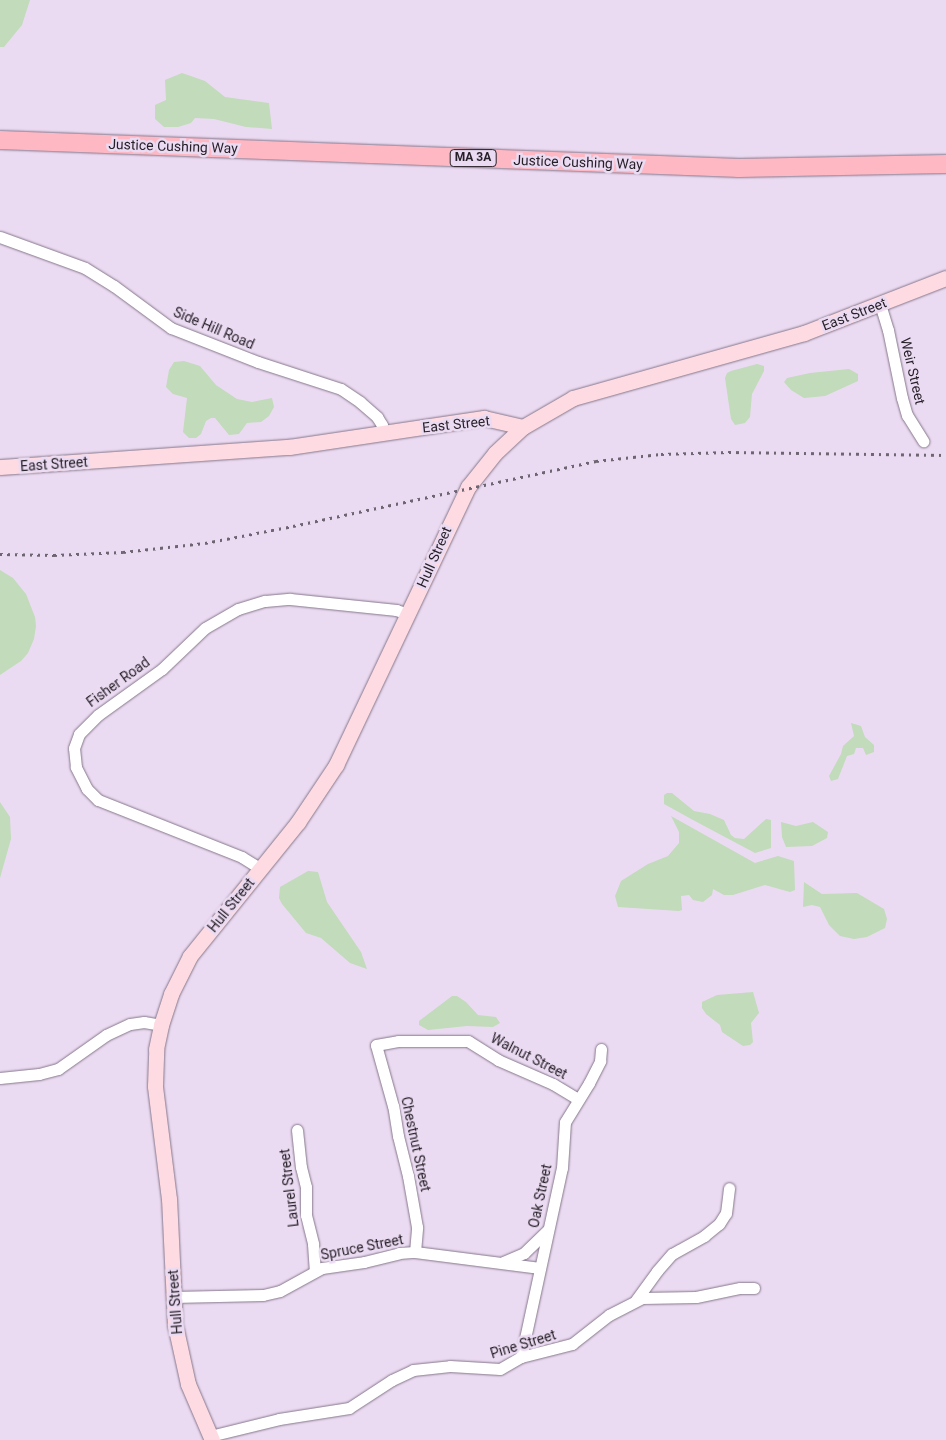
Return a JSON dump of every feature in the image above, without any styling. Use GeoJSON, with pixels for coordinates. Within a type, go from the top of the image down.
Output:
{"type":"FeatureCollection","features":[{"type":"Feature","properties":{"kind":"main road","name":"Justice Cushing Way"},"geometry":{"type":"LineString","coordinates":[[0,140],[739,168],[946,164]]}},
{"type":"Feature","properties":{"kind":"main road","name":"East Street"},"geometry":{"type":"LineString","coordinates":[[0,467],[266,449],[384,434],[484,418],[522,427],[558,405],[590,392],[772,343],[946,278]]}},
{"type":"Feature","properties":{"kind":"main road"},"geometry":{"type":"LineString","coordinates":[[484,418],[504,443]]}},
{"type":"Feature","properties":{"kind":"main road","name":"Hull Street"},"geometry":{"type":"LineString","coordinates":[[212,1438],[200,1415],[185,1373],[175,1325],[169,1199],[155,1086],[156,1049],[160,1025],[174,987],[190,956],[306,811],[336,765],[468,487],[504,443],[522,427]]}},
{"type":"Feature","properties":{"kind":"street","name":"Side Hill Road"},"geometry":{"type":"LineString","coordinates":[[0,237],[85,268],[114,286],[171,328],[258,362],[340,389],[355,398],[377,417],[382,425],[384,434]]}},
{"type":"Feature","properties":{"kind":"street","name":"Weir Street"},"geometry":{"type":"LineString","coordinates":[[880,304],[888,330],[907,415],[923,441]]}},
{"type":"Feature","properties":{"kind":"street","name":"Fisher Road"},"geometry":{"type":"LineString","coordinates":[[261,869],[242,857],[98,800],[87,789],[76,767],[74,748],[79,734],[98,715],[162,669],[205,628],[238,609],[265,601],[290,599],[396,610],[408,614]]}},
{"type":"Feature","properties":{"kind":"street"},"geometry":{"type":"LineString","coordinates":[[0,1078],[39,1074],[58,1069],[98,1040],[130,1024],[144,1022],[160,1025]]}},
{"type":"Feature","properties":{"kind":"street","name":"Walnut Street"},"geometry":{"type":"LineString","coordinates":[[376,1045],[398,1041],[468,1041],[498,1060],[553,1084],[578,1099]]}},
{"type":"Feature","properties":{"kind":"street","name":"Chestnut Street"},"geometry":{"type":"LineString","coordinates":[[376,1045],[393,1106],[408,1176],[417,1226],[415,1252]]}},
{"type":"Feature","properties":{"kind":"street","name":"Oak Street"},"geometry":{"type":"LineString","coordinates":[[520,1357],[550,1228],[563,1162],[565,1122],[598,1065],[601,1049]]}},
{"type":"Feature","properties":{"kind":"street","name":"Laurel Street"},"geometry":{"type":"LineString","coordinates":[[297,1130],[301,1167],[306,1187],[306,1215],[313,1244],[315,1271]]}},
{"type":"Feature","properties":{"kind":"street"},"geometry":{"type":"LineString","coordinates":[[636,1300],[672,1254],[704,1236],[719,1224],[726,1213],[729,1188]]}},
{"type":"Feature","properties":{"kind":"street"},"geometry":{"type":"LineString","coordinates":[[501,1263],[524,1253],[538,1242],[550,1228]]}},
{"type":"Feature","properties":{"kind":"street","name":"Spruce Street"},"geometry":{"type":"LineString","coordinates":[[173,1297],[263,1295],[280,1290],[315,1271],[399,1253],[415,1252],[540,1268]]}},
{"type":"Feature","properties":{"kind":"street","name":"Pine Street"},"geometry":{"type":"LineString","coordinates":[[212,1438],[279,1419],[349,1408],[392,1380],[414,1370],[450,1366],[496,1370],[505,1367],[520,1357],[572,1344],[609,1315],[636,1300],[696,1297],[740,1288],[754,1288]]}},
{"type":"Feature","properties":{"kind":"green space"},"geometry":{"type":"Polygon","coordinates":[[[0,0],[30,0],[22,25],[4,47],[0,47],[0,0]]]}},
{"type":"Feature","properties":{"kind":"green space"},"geometry":{"type":"Polygon","coordinates":[[[182,73],[205,81],[225,97],[269,103],[272,129],[246,127],[214,119],[195,118],[191,123],[178,127],[164,127],[155,119],[155,105],[166,100],[165,80],[182,73]]]}},
{"type":"Feature","properties":{"kind":"green space"},"geometry":{"type":"Polygon","coordinates":[[[184,361],[200,366],[216,385],[237,399],[252,402],[272,398],[274,407],[269,416],[261,422],[247,423],[239,434],[229,435],[215,418],[211,418],[206,421],[201,434],[196,438],[189,438],[183,432],[187,398],[173,394],[166,387],[169,370],[174,362],[184,361]]]}},
{"type":"Feature","properties":{"kind":"green space"},"geometry":{"type":"Polygon","coordinates":[[[757,364],[764,366],[764,371],[752,394],[750,417],[745,423],[735,425],[731,419],[725,378],[727,373],[731,371],[757,364]]]}},
{"type":"Feature","properties":{"kind":"green space"},"geometry":{"type":"Polygon","coordinates":[[[849,369],[858,374],[858,381],[825,396],[804,398],[791,390],[784,382],[787,378],[810,373],[849,369]]]}},
{"type":"Feature","properties":{"kind":"green space"},"geometry":{"type":"Polygon","coordinates":[[[0,570],[13,578],[26,594],[35,617],[36,626],[34,639],[28,653],[21,661],[0,675],[0,570]]]}},
{"type":"Feature","properties":{"kind":"green space"},"geometry":{"type":"Polygon","coordinates":[[[851,723],[861,726],[865,737],[874,745],[874,752],[866,755],[863,748],[856,748],[854,754],[847,756],[838,779],[831,781],[829,776],[841,754],[843,746],[854,736],[851,723]]]}},
{"type":"Feature","properties":{"kind":"green space"},"geometry":{"type":"Polygon","coordinates":[[[672,793],[694,811],[710,814],[724,820],[731,835],[735,838],[744,839],[766,819],[771,820],[771,848],[755,853],[664,804],[664,795],[672,793]]]}},
{"type":"Feature","properties":{"kind":"green space"},"geometry":{"type":"Polygon","coordinates":[[[0,802],[10,817],[11,839],[0,878],[0,802]]]}},
{"type":"Feature","properties":{"kind":"green space"},"geometry":{"type":"Polygon","coordinates":[[[671,816],[755,863],[778,856],[794,861],[795,890],[790,892],[765,885],[733,895],[724,895],[713,889],[712,895],[703,902],[693,900],[689,895],[681,896],[682,910],[679,911],[618,907],[615,896],[621,881],[648,864],[668,856],[679,843],[679,832],[671,816]]]}},
{"type":"Feature","properties":{"kind":"green space"},"geometry":{"type":"Polygon","coordinates":[[[781,822],[796,826],[813,822],[828,832],[827,838],[812,846],[786,847],[782,837],[781,822]]]}},
{"type":"Feature","properties":{"kind":"green space"},"geometry":{"type":"Polygon","coordinates":[[[308,871],[318,872],[327,902],[361,952],[367,969],[350,963],[321,938],[306,933],[282,904],[279,898],[280,887],[308,871]]]}},
{"type":"Feature","properties":{"kind":"green space"},"geometry":{"type":"Polygon","coordinates":[[[804,882],[822,894],[857,893],[884,909],[887,919],[885,928],[867,937],[854,939],[840,936],[829,925],[820,907],[812,905],[803,907],[804,882]]]}},
{"type":"Feature","properties":{"kind":"green space"},"geometry":{"type":"Polygon","coordinates":[[[753,992],[759,1013],[751,1023],[753,1042],[750,1045],[743,1046],[722,1032],[720,1025],[706,1014],[702,1008],[702,1002],[717,995],[753,992]]]}},
{"type":"Feature","properties":{"kind":"green space"},"geometry":{"type":"Polygon","coordinates":[[[452,996],[457,996],[466,1002],[478,1015],[496,1017],[500,1023],[493,1027],[467,1026],[428,1030],[419,1025],[419,1021],[452,996]]]}},
{"type":"Feature","properties":{"kind":"railway"},"geometry":{"type":"LineString","coordinates":[[0,554],[54,555],[123,552],[205,543],[596,461],[661,454],[729,452],[946,455]]}}]}
